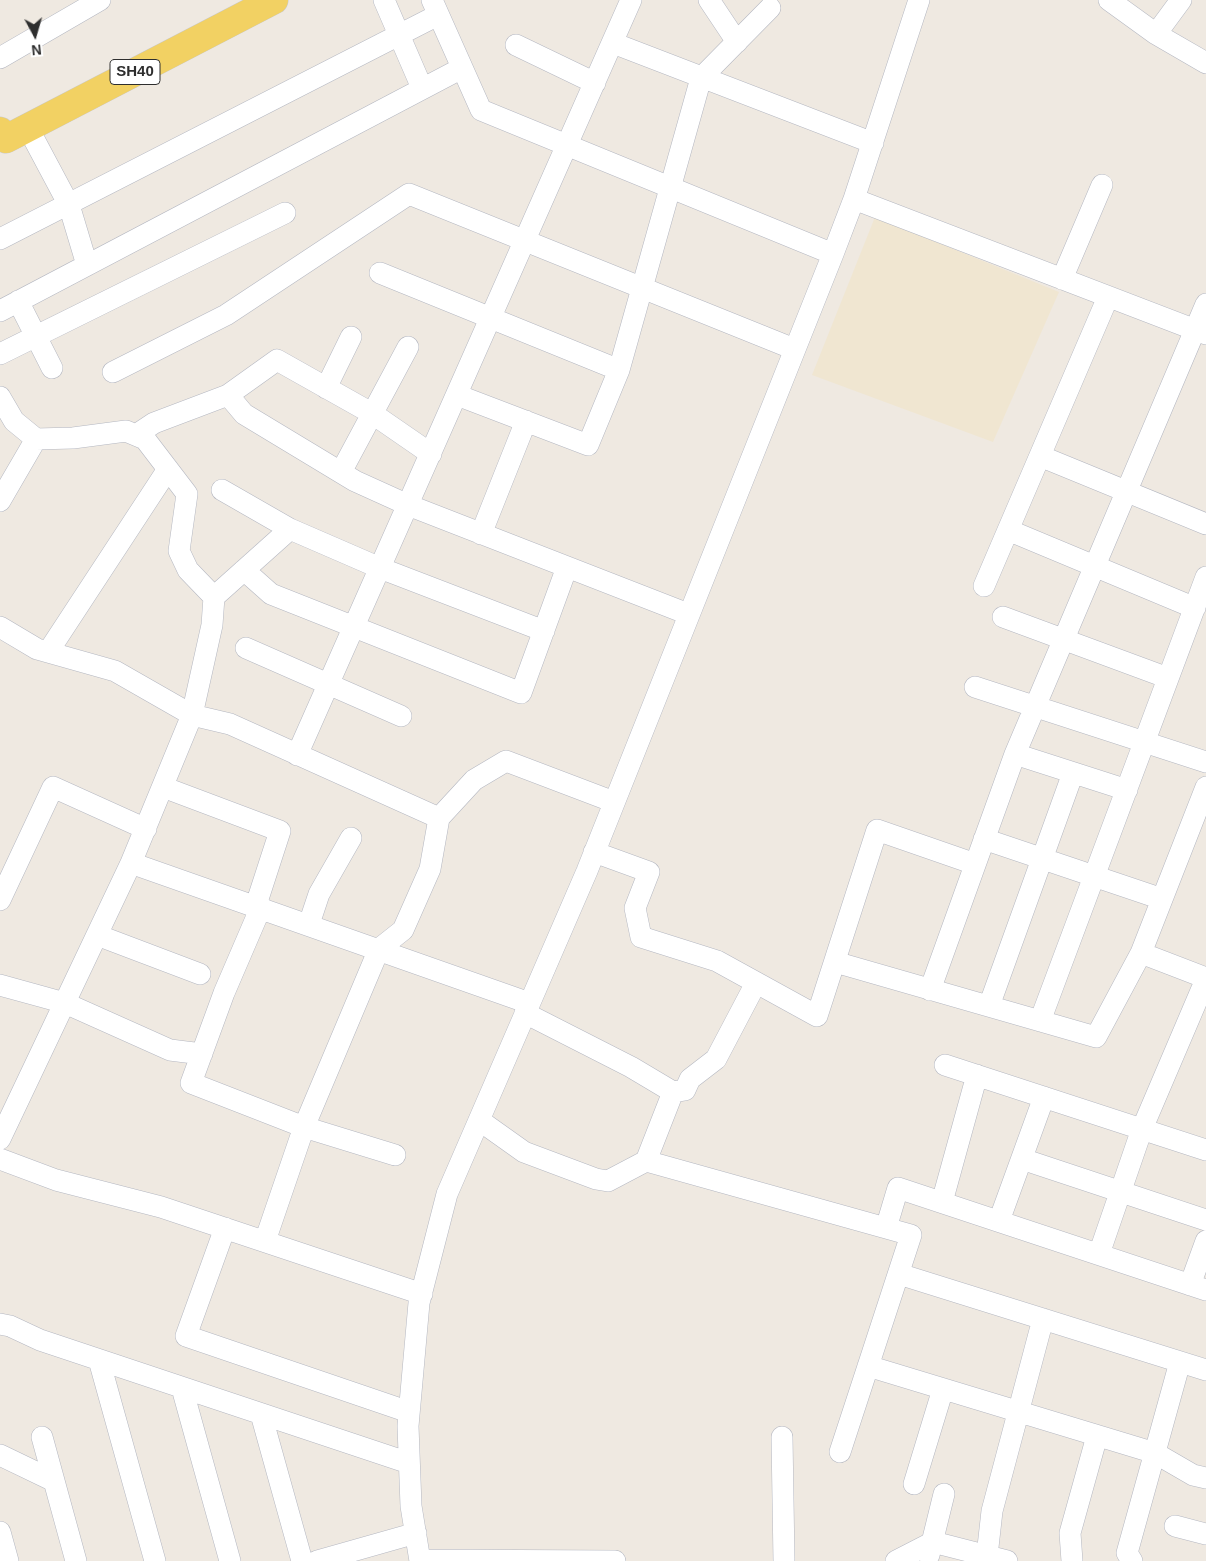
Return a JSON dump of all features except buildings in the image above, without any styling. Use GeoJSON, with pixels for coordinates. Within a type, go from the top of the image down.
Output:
{"type":"FeatureCollection","features":[{"type":"Feature","properties":{"kind":"main road","name":"SH40"},"geometry":{"type":"LineString","coordinates":[[9,135],[274,0]]}},
{"type":"Feature","properties":{"kind":"street"},"geometry":{"type":"LineString","coordinates":[[0,58],[100,0]]}},
{"type":"Feature","properties":{"kind":"street"},"geometry":{"type":"LineString","coordinates":[[384,0],[422,88]]}},
{"type":"Feature","properties":{"kind":"street"},"geometry":{"type":"LineString","coordinates":[[297,755],[631,0]]}},
{"type":"Feature","properties":{"kind":"street"},"geometry":{"type":"LineString","coordinates":[[710,0],[737,42]]}},
{"type":"Feature","properties":{"kind":"street"},"geometry":{"type":"LineString","coordinates":[[615,1561],[420,1560],[411,1506],[409,1412],[422,1294],[447,1194],[594,852],[833,254],[873,143],[919,0]]}},
{"type":"Feature","properties":{"kind":"street"},"geometry":{"type":"LineString","coordinates":[[1156,34],[1181,0]]}},
{"type":"Feature","properties":{"kind":"street"},"geometry":{"type":"LineString","coordinates":[[1122,4],[1156,34],[1206,63]]}},
{"type":"Feature","properties":{"kind":"street"},"geometry":{"type":"LineString","coordinates":[[0,239],[398,34],[435,7],[481,110],[566,147],[833,254]]}},
{"type":"Feature","properties":{"kind":"street"},"geometry":{"type":"LineString","coordinates":[[457,395],[588,445],[618,370],[701,78],[770,8]]}},
{"type":"Feature","properties":{"kind":"street"},"geometry":{"type":"LineString","coordinates":[[612,43],[873,143]]}},
{"type":"Feature","properties":{"kind":"street"},"geometry":{"type":"LineString","coordinates":[[516,45],[595,83]]}},
{"type":"Feature","properties":{"kind":"street"},"geometry":{"type":"LineString","coordinates":[[52,368],[36,337],[9,306],[462,68]]}},
{"type":"Feature","properties":{"kind":"street"},"geometry":{"type":"LineString","coordinates":[[9,135],[69,205],[87,265]]}},
{"type":"Feature","properties":{"kind":"street"},"geometry":{"type":"LineString","coordinates":[[1062,279],[1102,185]]}},
{"type":"Feature","properties":{"kind":"street"},"geometry":{"type":"LineString","coordinates":[[113,372],[226,315],[409,194],[794,349]]}},
{"type":"Feature","properties":{"kind":"street"},"geometry":{"type":"LineString","coordinates":[[854,199],[1201,332]]}},
{"type":"Feature","properties":{"kind":"street"},"geometry":{"type":"LineString","coordinates":[[0,354],[285,213]]}},
{"type":"Feature","properties":{"kind":"street"},"geometry":{"type":"LineString","coordinates":[[380,273],[618,370]]}},
{"type":"Feature","properties":{"kind":"street"},"geometry":{"type":"LineString","coordinates":[[984,586],[1108,296]]}},
{"type":"Feature","properties":{"kind":"street"},"geometry":{"type":"LineString","coordinates":[[930,990],[1015,754],[1127,492],[1201,332],[1206,304]]}},
{"type":"Feature","properties":{"kind":"street"},"geometry":{"type":"LineString","coordinates":[[326,388],[351,337]]}},
{"type":"Feature","properties":{"kind":"street"},"geometry":{"type":"LineString","coordinates":[[341,472],[374,414],[408,347]]}},
{"type":"Feature","properties":{"kind":"street"},"geometry":{"type":"LineString","coordinates":[[136,435],[154,424],[228,395],[277,360],[374,414],[431,454]]}},
{"type":"Feature","properties":{"kind":"street"},"geometry":{"type":"LineString","coordinates":[[228,395],[244,414],[341,472],[408,506],[688,614]]}},
{"type":"Feature","properties":{"kind":"street"},"geometry":{"type":"LineString","coordinates":[[0,397],[14,421],[36,439],[73,438],[126,431],[145,440],[187,494],[179,551],[188,570],[214,597]]}},
{"type":"Feature","properties":{"kind":"street"},"geometry":{"type":"LineString","coordinates":[[482,534],[526,421]]}},
{"type":"Feature","properties":{"kind":"street"},"geometry":{"type":"LineString","coordinates":[[0,501],[36,439]]}},
{"type":"Feature","properties":{"kind":"street"},"geometry":{"type":"LineString","coordinates":[[1040,456],[1206,524]]}},
{"type":"Feature","properties":{"kind":"street"},"geometry":{"type":"LineString","coordinates":[[48,652],[168,469]]}},
{"type":"Feature","properties":{"kind":"street"},"geometry":{"type":"LineString","coordinates":[[222,490],[290,529],[380,568],[544,631]]}},
{"type":"Feature","properties":{"kind":"street"},"geometry":{"type":"LineString","coordinates":[[0,1139],[131,863],[192,715],[212,624],[214,597],[290,529]]}},
{"type":"Feature","properties":{"kind":"street"},"geometry":{"type":"LineString","coordinates":[[1008,530],[1195,608]]}},
{"type":"Feature","properties":{"kind":"street"},"geometry":{"type":"LineString","coordinates":[[244,570],[271,594],[521,693],[567,567]]}},
{"type":"Feature","properties":{"kind":"street"},"geometry":{"type":"LineString","coordinates":[[1040,1021],[1206,577]]}},
{"type":"Feature","properties":{"kind":"street"},"geometry":{"type":"LineString","coordinates":[[1002,617],[1168,678]]}},
{"type":"Feature","properties":{"kind":"street"},"geometry":{"type":"LineString","coordinates":[[0,627],[37,649],[115,672],[192,715],[230,724],[439,818]]}},
{"type":"Feature","properties":{"kind":"street"},"geometry":{"type":"LineString","coordinates":[[246,648],[400,716]]}},
{"type":"Feature","properties":{"kind":"street"},"geometry":{"type":"LineString","coordinates":[[975,687],[1206,762]]}},
{"type":"Feature","properties":{"kind":"street"},"geometry":{"type":"LineString","coordinates":[[1015,754],[1127,790]]}},
{"type":"Feature","properties":{"kind":"street"},"geometry":{"type":"LineString","coordinates":[[265,1241],[304,1127],[379,949],[403,930],[430,869],[439,818],[474,780],[506,761],[614,802]]}},
{"type":"Feature","properties":{"kind":"street"},"geometry":{"type":"LineString","coordinates":[[989,1006],[1073,773]]}},
{"type":"Feature","properties":{"kind":"street"},"geometry":{"type":"LineString","coordinates":[[0,900],[54,787],[146,829]]}},
{"type":"Feature","properties":{"kind":"street"},"geometry":{"type":"LineString","coordinates":[[163,787],[280,831],[258,906],[191,1083],[304,1127],[395,1155]]}},
{"type":"Feature","properties":{"kind":"street"},"geometry":{"type":"LineString","coordinates":[[835,962],[1096,1037],[1141,953],[1206,787]]}},
{"type":"Feature","properties":{"kind":"street"},"geometry":{"type":"LineString","coordinates":[[594,852],[649,872],[635,908],[641,937],[717,962],[817,1016],[877,830],[975,864]]}},
{"type":"Feature","properties":{"kind":"street"},"geometry":{"type":"LineString","coordinates":[[303,922],[310,924],[319,894],[351,838]]}},
{"type":"Feature","properties":{"kind":"street"},"geometry":{"type":"LineString","coordinates":[[984,839],[1162,899]]}},
{"type":"Feature","properties":{"kind":"street"},"geometry":{"type":"LineString","coordinates":[[131,863],[379,949],[527,1008],[674,1092],[685,1090],[690,1079],[716,1059],[756,983]]}},
{"type":"Feature","properties":{"kind":"street"},"geometry":{"type":"LineString","coordinates":[[97,935],[200,974]]}},
{"type":"Feature","properties":{"kind":"street"},"geometry":{"type":"LineString","coordinates":[[1100,1254],[1142,1129],[1206,978],[1141,953]]}},
{"type":"Feature","properties":{"kind":"street"},"geometry":{"type":"LineString","coordinates":[[0,985],[65,1003],[170,1050],[202,1054]]}},
{"type":"Feature","properties":{"kind":"street"},"geometry":{"type":"LineString","coordinates":[[945,1065],[1206,1150]]}},
{"type":"Feature","properties":{"kind":"street"},"geometry":{"type":"LineString","coordinates":[[942,1202],[977,1075]]}},
{"type":"Feature","properties":{"kind":"street"},"geometry":{"type":"LineString","coordinates":[[479,1120],[524,1152],[596,1179],[608,1181],[646,1161],[674,1092]]}},
{"type":"Feature","properties":{"kind":"street"},"geometry":{"type":"LineString","coordinates":[[999,1221],[1044,1097]]}},
{"type":"Feature","properties":{"kind":"street"},"geometry":{"type":"LineString","coordinates":[[0,1159],[56,1180],[161,1206],[422,1294]]}},
{"type":"Feature","properties":{"kind":"street"},"geometry":{"type":"LineString","coordinates":[[1022,1159],[1206,1220]]}},
{"type":"Feature","properties":{"kind":"street"},"geometry":{"type":"LineString","coordinates":[[646,1161],[911,1235],[840,1452]]}},
{"type":"Feature","properties":{"kind":"street"},"geometry":{"type":"LineString","coordinates":[[886,1228],[898,1188],[1198,1287],[1206,1241]]}},
{"type":"Feature","properties":{"kind":"street"},"geometry":{"type":"LineString","coordinates":[[225,1228],[186,1336],[409,1412]]}},
{"type":"Feature","properties":{"kind":"street"},"geometry":{"type":"LineString","coordinates":[[899,1274],[1206,1370]]}},
{"type":"Feature","properties":{"kind":"street"},"geometry":{"type":"LineString","coordinates":[[896,1561],[930,1552],[997,1558],[992,1511],[1044,1319]]}},
{"type":"Feature","properties":{"kind":"street"},"geometry":{"type":"LineString","coordinates":[[0,1324],[10,1326],[40,1340],[409,1463]]}},
{"type":"Feature","properties":{"kind":"street"},"geometry":{"type":"LineString","coordinates":[[99,1360],[155,1561]]}},
{"type":"Feature","properties":{"kind":"street"},"geometry":{"type":"LineString","coordinates":[[1132,1561],[1127,1554],[1180,1362]]}},
{"type":"Feature","properties":{"kind":"street"},"geometry":{"type":"LineString","coordinates":[[868,1366],[1155,1453],[1193,1474],[1206,1478]]}},
{"type":"Feature","properties":{"kind":"street"},"geometry":{"type":"LineString","coordinates":[[182,1388],[230,1561]]}},
{"type":"Feature","properties":{"kind":"street"},"geometry":{"type":"LineString","coordinates":[[914,1484],[943,1389]]}},
{"type":"Feature","properties":{"kind":"street"},"geometry":{"type":"LineString","coordinates":[[261,1414],[302,1561]]}},
{"type":"Feature","properties":{"kind":"street"},"geometry":{"type":"LineString","coordinates":[[1072,1561],[1070,1533],[1097,1436]]}},
{"type":"Feature","properties":{"kind":"street"},"geometry":{"type":"LineString","coordinates":[[42,1437],[76,1561]]}},
{"type":"Feature","properties":{"kind":"street"},"geometry":{"type":"LineString","coordinates":[[782,1437],[784,1561]]}},
{"type":"Feature","properties":{"kind":"street"},"geometry":{"type":"LineString","coordinates":[[1,1458],[54,1481]]}},
{"type":"Feature","properties":{"kind":"street"},"geometry":{"type":"LineString","coordinates":[[930,1552],[944,1494]]}},
{"type":"Feature","properties":{"kind":"street"},"geometry":{"type":"LineString","coordinates":[[1175,1526],[1206,1534]]}},
{"type":"Feature","properties":{"kind":"street"},"geometry":{"type":"LineString","coordinates":[[0,1532],[8,1561]]}},
{"type":"Feature","properties":{"kind":"street"},"geometry":{"type":"LineString","coordinates":[[317,1561],[416,1533]]}},
{"type":"Feature","properties":{"kind":"shaded area"},"geometry":{"type":"Polygon","coordinates":[[[875,217],[1059,292],[993,442],[812,375],[875,217]]]}}]}
